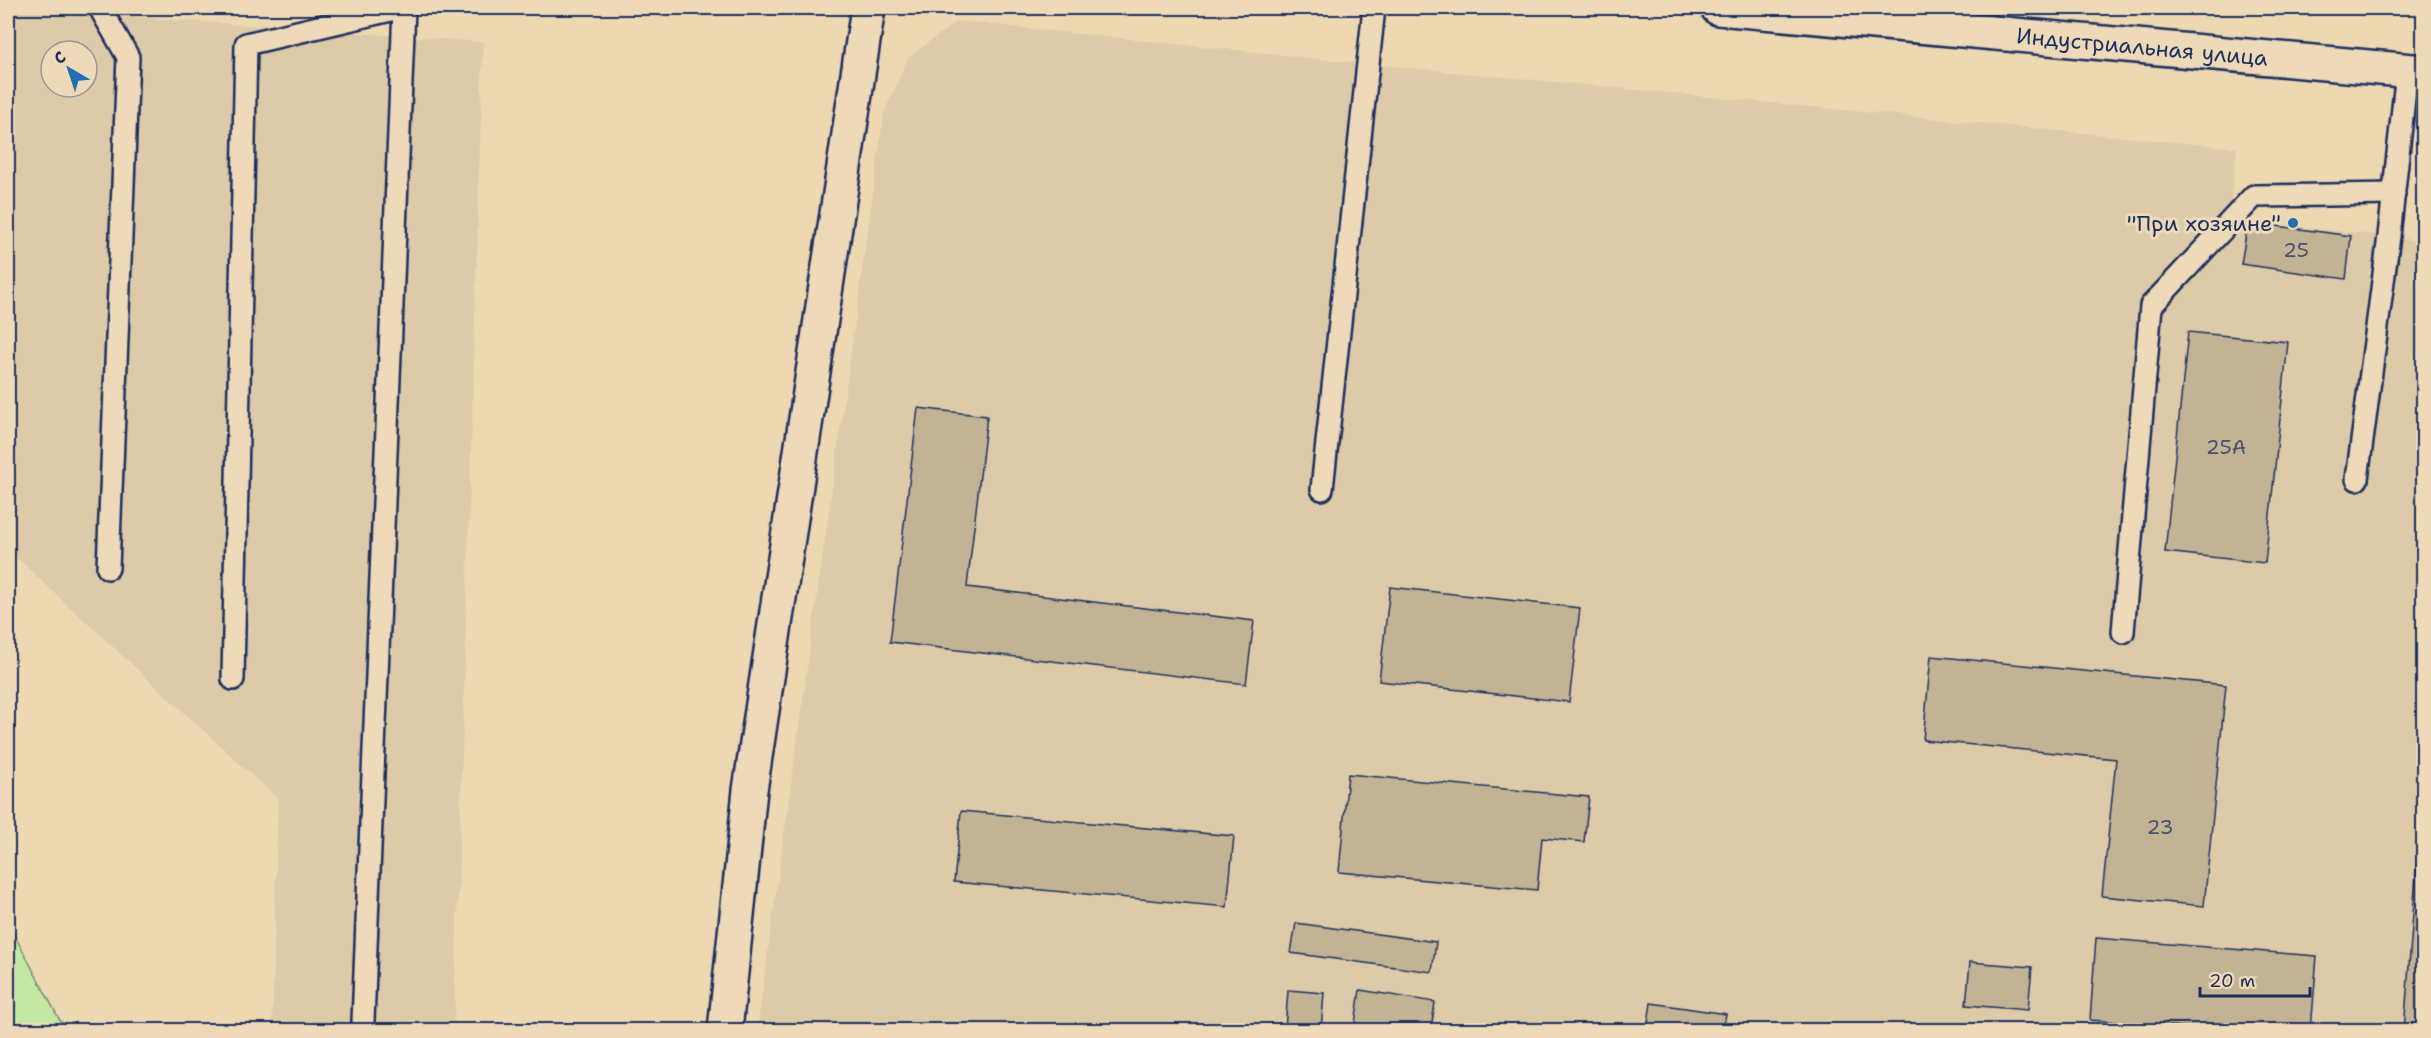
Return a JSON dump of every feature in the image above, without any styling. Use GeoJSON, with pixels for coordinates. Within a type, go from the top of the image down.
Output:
{"type":"FeatureCollection","features":[{"type":"Feature","properties":{"kind":"street"},"geometry":{"type":"LineString","coordinates":[[725,1030],[750,790],[868,8]]}},
{"type":"Feature","properties":{"kind":"street","name":"Индустриальная улица"},"geometry":{"type":"LineString","coordinates":[[1718,8],[2415,71]]}},
{"type":"Feature","properties":{"kind":"lane"},"geometry":{"type":"LineString","coordinates":[[100,8],[128,57],[108,568]]}},
{"type":"Feature","properties":{"kind":"lane"},"geometry":{"type":"LineString","coordinates":[[233,679],[246,44],[399,8]]}},
{"type":"Feature","properties":{"kind":"lane"},"geometry":{"type":"LineString","coordinates":[[363,1021],[405,8]]}},
{"type":"Feature","properties":{"kind":"lane"},"geometry":{"type":"LineString","coordinates":[[1322,489],[1374,8]]}},
{"type":"Feature","properties":{"kind":"lane"},"geometry":{"type":"LineString","coordinates":[[2358,478],[2394,194],[2415,71]]}},
{"type":"Feature","properties":{"kind":"lane"},"geometry":{"type":"LineString","coordinates":[[2124,632],[2151,306],[2254,196],[2394,194]]}},
{"type":"Feature","properties":{"kind":"shaded area"},"geometry":{"type":"Polygon","coordinates":[[[8,8],[483,42],[454,1030],[272,1030],[278,799],[8,550],[8,8]]]}},
{"type":"Feature","properties":{"kind":"shaded area"},"geometry":{"type":"Polygon","coordinates":[[[957,21],[1369,64],[2237,148],[2228,221],[2389,236],[2423,242],[2423,1030],[757,1030],[884,113],[908,58],[957,21]]]}},
{"type":"Feature","properties":{"kind":"green space"},"geometry":{"type":"Polygon","coordinates":[[[8,923],[65,1030],[8,1030],[8,923]]]}},
{"type":"Feature","properties":{"kind":"building"},"geometry":{"type":"Polygon","coordinates":[[[2248,222],[2351,236],[2346,279],[2241,264],[2248,222]]]}},
{"type":"Feature","properties":{"kind":"building"},"geometry":{"type":"Polygon","coordinates":[[[2188,332],[2288,342],[2265,563],[2165,552],[2188,332]]]}},
{"type":"Feature","properties":{"kind":"building"},"geometry":{"type":"Polygon","coordinates":[[[918,408],[987,416],[967,587],[1254,621],[1246,684],[890,642],[918,408]]]}},
{"type":"Feature","properties":{"kind":"building"},"geometry":{"type":"Polygon","coordinates":[[[1390,587],[1580,608],[1569,702],[1379,681],[1390,587]]]}},
{"type":"Feature","properties":{"kind":"building"},"geometry":{"type":"Polygon","coordinates":[[[1931,656],[2226,685],[2204,906],[2102,896],[2116,759],[1923,740],[1931,656]]]}},
{"type":"Feature","properties":{"kind":"building"},"geometry":{"type":"Polygon","coordinates":[[[1348,774],[1589,797],[1584,842],[1542,838],[1537,890],[1339,872],[1348,774]]]}},
{"type":"Feature","properties":{"kind":"building"},"geometry":{"type":"Polygon","coordinates":[[[961,811],[1234,836],[1227,907],[954,882],[961,811]]]}},
{"type":"Feature","properties":{"kind":"building"},"geometry":{"type":"Polygon","coordinates":[[[2418,849],[2424,850],[2424,1030],[2404,1030],[2418,849]]]}},
{"type":"Feature","properties":{"kind":"building"},"geometry":{"type":"Polygon","coordinates":[[[1296,923],[1436,942],[1432,972],[1291,953],[1296,923]]]}},
{"type":"Feature","properties":{"kind":"building"},"geometry":{"type":"Polygon","coordinates":[[[2096,938],[2317,956],[2311,1030],[2224,1030],[2090,1020],[2096,938]]]}},
{"type":"Feature","properties":{"kind":"building"},"geometry":{"type":"Polygon","coordinates":[[[1970,962],[2032,967],[2028,1010],[1966,1005],[1970,962]]]}},
{"type":"Feature","properties":{"kind":"building"},"geometry":{"type":"Polygon","coordinates":[[[1288,990],[1324,993],[1321,1030],[1285,1029],[1288,990]]]}},
{"type":"Feature","properties":{"kind":"building"},"geometry":{"type":"Polygon","coordinates":[[[1360,990],[1435,1002],[1431,1030],[1354,1030],[1360,990]]]}},
{"type":"Feature","properties":{"kind":"building"},"geometry":{"type":"Polygon","coordinates":[[[1651,1003],[1726,1014],[1723,1030],[1647,1030],[1651,1003]]]}},
{"type":"Feature","properties":{"kind":"place","name":"\"При хозяине\""},"geometry":{"type":"Point","coordinates":[2293,223]}}]}
